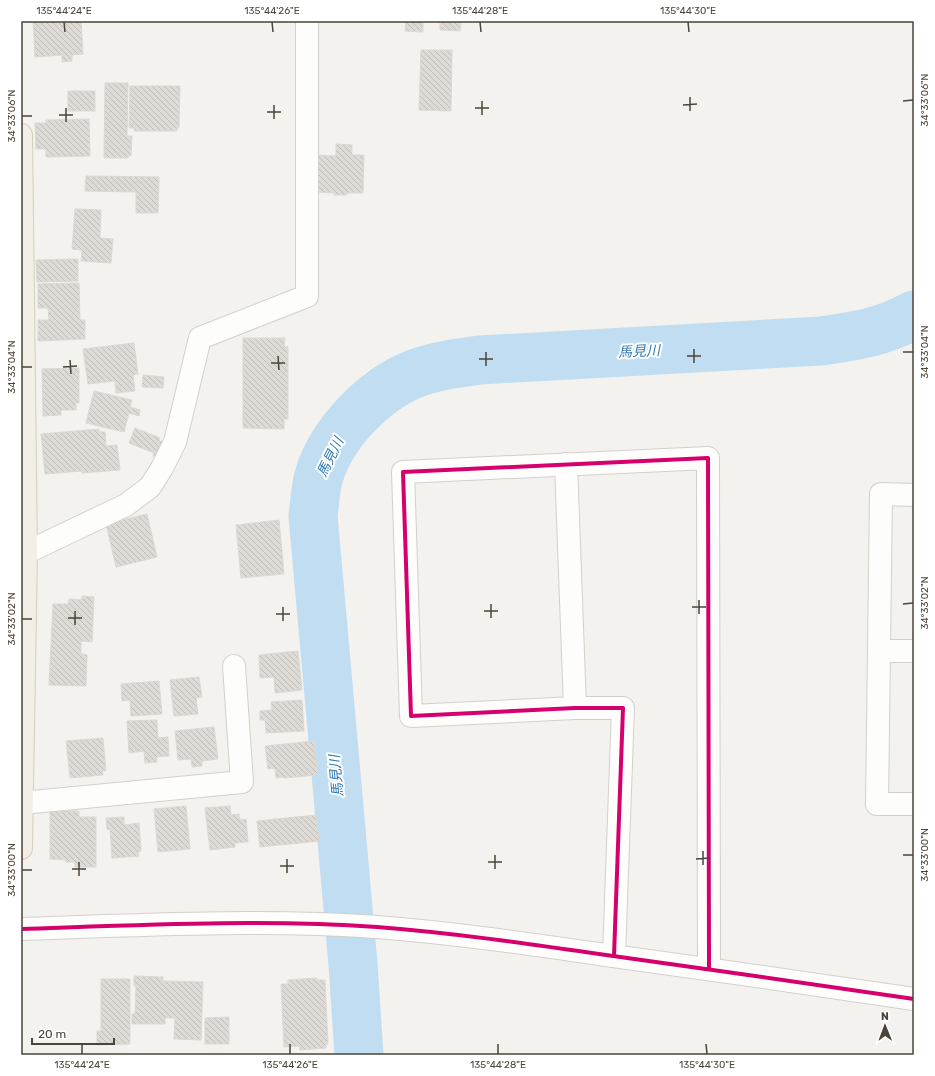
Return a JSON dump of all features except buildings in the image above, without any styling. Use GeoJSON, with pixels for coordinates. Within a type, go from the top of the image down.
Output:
{"type":"FeatureCollection","features":[{"type":"Feature","properties":{"kind":"main road"},"geometry":{"type":"LineString","coordinates":[[21,135],[24,553],[21,848]]}},
{"type":"Feature","properties":{"kind":"street"},"geometry":{"type":"LineString","coordinates":[[24,553],[126,505],[150,487],[176,442],[200,338],[307,296],[307,21]]}},
{"type":"Feature","properties":{"kind":"street"},"geometry":{"type":"LineString","coordinates":[[614,956],[623,708],[575,708],[411,716],[403,472],[708,458],[708,969]]}},
{"type":"Feature","properties":{"kind":"street"},"geometry":{"type":"LineString","coordinates":[[566,464],[575,708]]}},
{"type":"Feature","properties":{"kind":"street"},"geometry":{"type":"LineString","coordinates":[[914,495],[881,494],[877,804],[914,804]]}},
{"type":"Feature","properties":{"kind":"street"},"geometry":{"type":"LineString","coordinates":[[880,651],[914,651]]}},
{"type":"Feature","properties":{"kind":"street"},"geometry":{"type":"LineString","coordinates":[[22,803],[242,782],[234,666]]}},
{"type":"Feature","properties":{"kind":"street"},"geometry":{"type":"LineString","coordinates":[[21,929],[215,923],[318,924],[377,927],[450,934],[614,956],[914,1000]]}},
{"type":"Feature","properties":{"kind":"waterway","name":"馬見川"},"geometry":{"type":"LineString","coordinates":[[359,1055],[353,964],[313,516],[319,476],[325,460],[344,429],[370,402],[399,381],[422,371],[447,365],[480,360],[821,341],[858,335],[891,326],[914,315]]}},
{"type":"Feature","properties":{"kind":"cycle path"},"geometry":{"type":"LineString","coordinates":[[614,956],[623,708],[575,708],[411,716],[403,472],[708,458],[709,969]]}},
{"type":"Feature","properties":{"kind":"cycle path"},"geometry":{"type":"LineString","coordinates":[[21,929],[155,924],[244,923],[288,923],[377,927],[435,932],[520,943],[914,999]]}}]}
